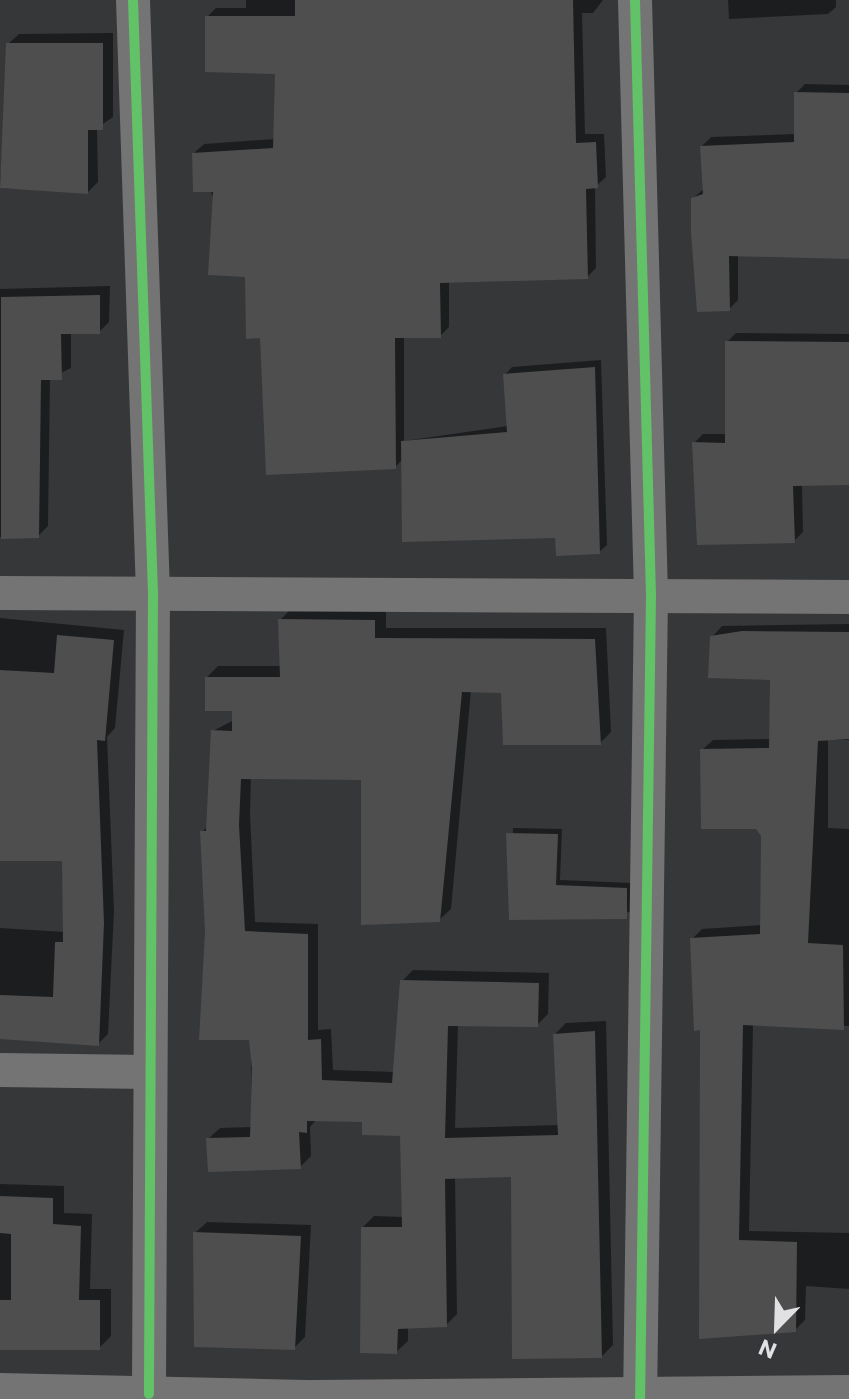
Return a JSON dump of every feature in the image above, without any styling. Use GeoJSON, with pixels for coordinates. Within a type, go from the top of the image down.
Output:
{"type":"FeatureCollection","features":[{"type":"Feature","properties":{"kind":"street"},"geometry":{"type":"LineString","coordinates":[[133,0],[153,593],[149,1394]]}},
{"type":"Feature","properties":{"kind":"street"},"geometry":{"type":"LineString","coordinates":[[635,0],[651,596],[640,1396]]}},
{"type":"Feature","properties":{"kind":"street"},"geometry":{"type":"LineString","coordinates":[[0,593],[849,597]]}},
{"type":"Feature","properties":{"kind":"street"},"geometry":{"type":"LineString","coordinates":[[0,1070],[149,1072]]}},
{"type":"Feature","properties":{"kind":"street"},"geometry":{"type":"LineString","coordinates":[[0,1390],[315,1398],[849,1392]]}},
{"type":"Feature","properties":{"kind":"building"},"geometry":{"type":"Polygon","coordinates":[[[295,0],[573,0],[576,143],[596,142],[598,188],[586,189],[588,279],[440,283],[441,338],[395,338],[396,469],[266,475],[260,338],[246,339],[245,277],[208,275],[213,192],[193,192],[192,153],[273,148],[275,74],[205,72],[205,16],[295,16],[295,0]]]}},
{"type":"Feature","properties":{"kind":"building"},"geometry":{"type":"Polygon","coordinates":[[[6,43],[103,43],[103,130],[88,130],[88,194],[0,188],[6,43]]]}},
{"type":"Feature","properties":{"kind":"building"},"geometry":{"type":"Polygon","coordinates":[[[794,92],[849,93],[849,259],[729,256],[730,311],[697,312],[691,198],[703,194],[700,146],[794,142],[794,92]]]}},
{"type":"Feature","properties":{"kind":"building"},"geometry":{"type":"Polygon","coordinates":[[[100,295],[100,334],[61,334],[62,380],[41,380],[39,538],[1,539],[1,297],[100,295]]]}},
{"type":"Feature","properties":{"kind":"building"},"geometry":{"type":"Polygon","coordinates":[[[725,341],[849,342],[849,485],[793,486],[795,543],[697,545],[692,442],[725,443],[725,341]]]}},
{"type":"Feature","properties":{"kind":"building"},"geometry":{"type":"Polygon","coordinates":[[[595,367],[600,554],[556,556],[555,538],[402,542],[401,441],[507,432],[503,374],[595,367]]]}},
{"type":"Feature","properties":{"kind":"building"},"geometry":{"type":"Polygon","coordinates":[[[278,619],[375,620],[375,638],[595,639],[601,745],[503,745],[501,693],[462,692],[440,922],[361,925],[361,780],[241,779],[239,825],[245,931],[308,934],[308,1040],[321,1039],[322,1080],[392,1083],[400,980],[539,983],[538,1027],[448,1026],[445,1138],[558,1135],[553,1034],[595,1031],[602,1358],[512,1359],[511,1177],[445,1179],[447,1327],[398,1329],[397,1354],[360,1353],[361,1227],[402,1227],[400,1136],[362,1135],[362,1122],[307,1121],[307,1133],[299,1132],[301,1169],[208,1172],[206,1138],[250,1137],[252,1068],[249,1040],[199,1040],[205,932],[200,831],[206,831],[211,730],[232,731],[232,711],[205,711],[205,677],[280,677],[278,619]]]}},
{"type":"Feature","properties":{"kind":"building"},"geometry":{"type":"Polygon","coordinates":[[[742,631],[849,632],[849,739],[818,741],[808,943],[843,945],[844,1030],[743,1025],[739,1240],[797,1242],[796,1332],[699,1339],[700,1030],[694,1031],[690,938],[760,934],[761,836],[756,829],[701,829],[700,749],[769,748],[770,680],[708,678],[710,636],[742,631]]]}},
{"type":"Feature","properties":{"kind":"building"},"geometry":{"type":"Polygon","coordinates":[[[57,635],[114,640],[105,741],[97,740],[104,923],[99,1046],[0,1039],[0,995],[53,997],[55,942],[63,942],[62,861],[0,861],[0,670],[54,673],[57,635]]]}},
{"type":"Feature","properties":{"kind":"building"},"geometry":{"type":"Polygon","coordinates":[[[506,833],[558,834],[556,885],[627,888],[627,919],[509,920],[506,833]]]}},
{"type":"Feature","properties":{"kind":"building"},"geometry":{"type":"Polygon","coordinates":[[[0,1196],[53,1198],[53,1224],[81,1226],[79,1300],[100,1300],[100,1350],[0,1350],[0,1300],[11,1300],[11,1234],[0,1233],[0,1196]]]}},
{"type":"Feature","properties":{"kind":"building"},"geometry":{"type":"Polygon","coordinates":[[[193,1232],[301,1236],[295,1350],[194,1347],[193,1232]]]}},
{"type":"Feature","properties":{"kind":"cycle path"},"geometry":{"type":"LineString","coordinates":[[133,0],[153,593],[149,1394]]}},
{"type":"Feature","properties":{"kind":"cycle path"},"geometry":{"type":"LineString","coordinates":[[635,0],[651,596],[640,1399]]}}]}
